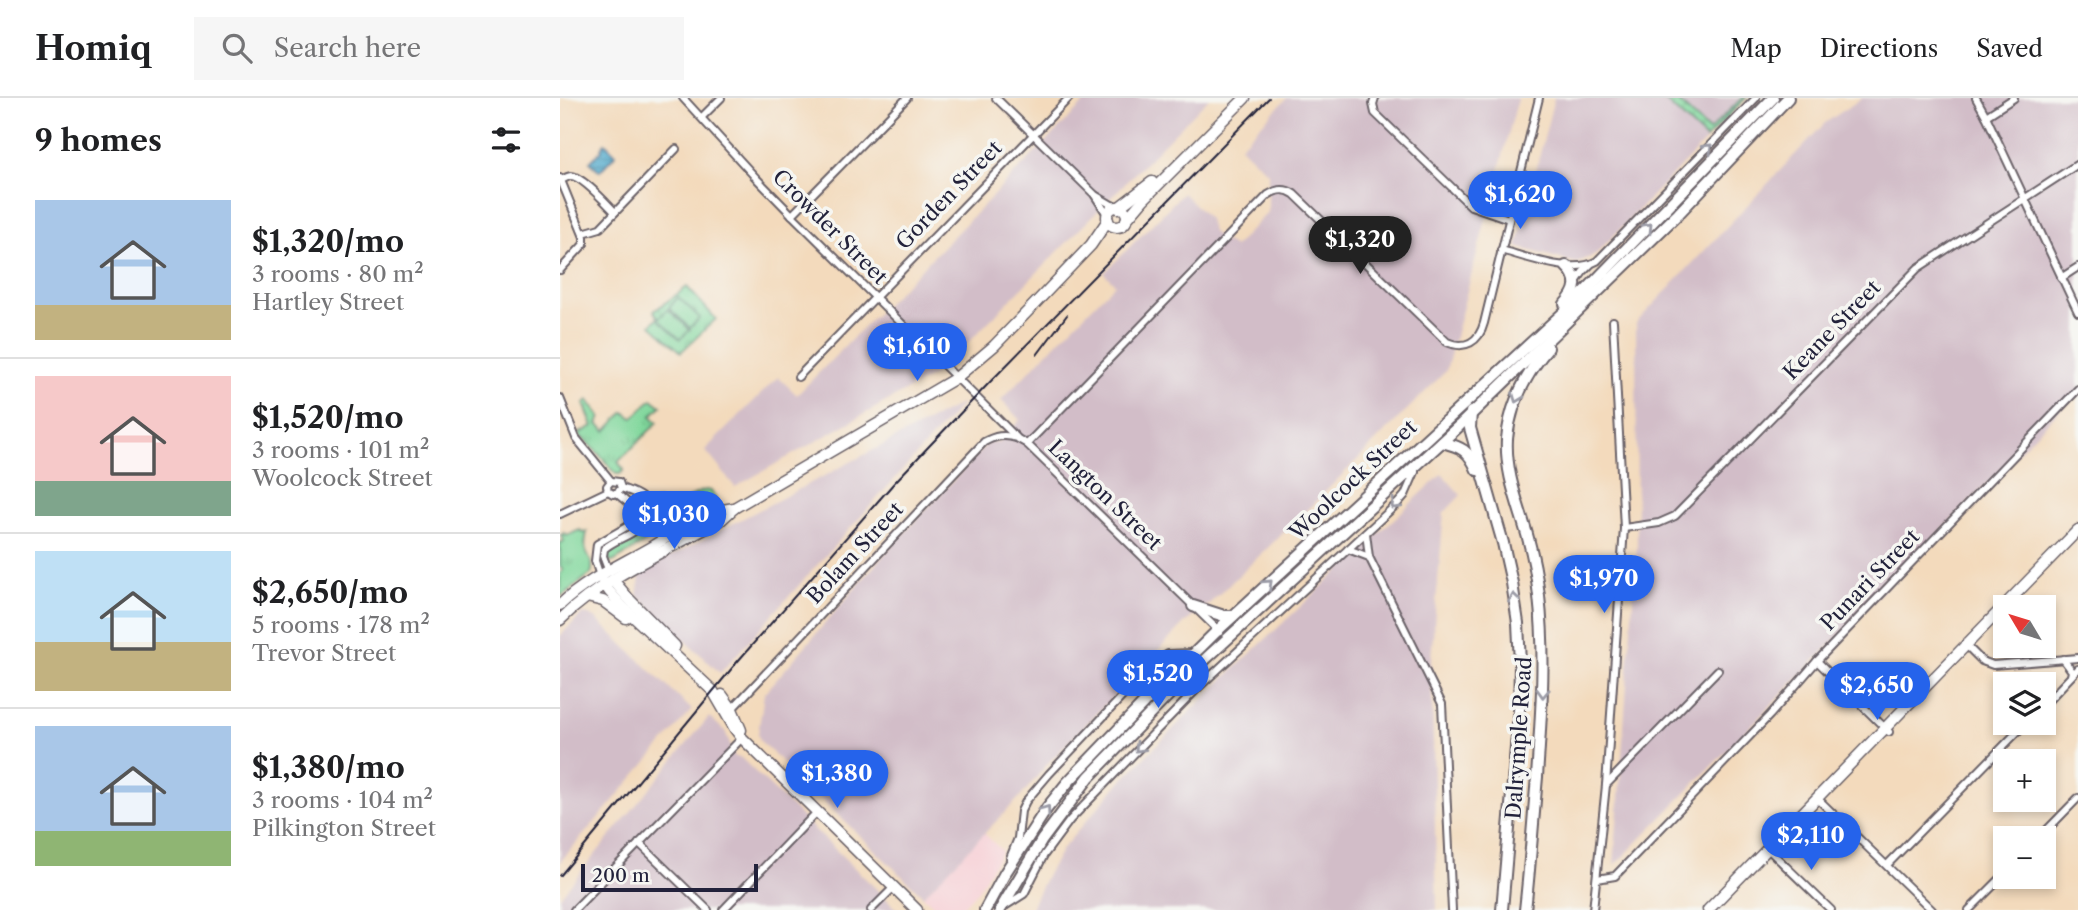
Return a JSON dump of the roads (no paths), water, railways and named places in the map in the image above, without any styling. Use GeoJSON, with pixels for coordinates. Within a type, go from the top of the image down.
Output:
{"type":"FeatureCollection","features":[{"type":"Feature","properties":{"kind":"main road"},"geometry":{"type":"LineString","coordinates":[[560,605],[579,589],[640,565],[721,520],[734,508],[956,378],[994,346],[1091,245],[1110,221],[1111,210],[1146,188],[1236,98]]}},
{"type":"Feature","properties":{"kind":"main road"},"geometry":{"type":"LineString","coordinates":[[1110,221],[1122,226],[1143,200],[1245,98]]}},
{"type":"Feature","properties":{"kind":"main road","name":"Woolcock Street"},"geometry":{"type":"LineString","coordinates":[[1482,395],[1773,98]]}},
{"type":"Feature","properties":{"kind":"main road","name":"Woolcock Street"},"geometry":{"type":"LineString","coordinates":[[985,910],[1041,817],[1068,782],[1193,653],[1586,303],[1678,214],[1788,98]]}},
{"type":"Feature","properties":{"kind":"main road"},"geometry":{"type":"LineString","coordinates":[[1117,208],[1124,211],[1126,220]]}},
{"type":"Feature","properties":{"kind":"main road"},"geometry":{"type":"LineString","coordinates":[[1531,343],[1571,298],[1576,282],[1572,271],[1566,266]]}},
{"type":"Feature","properties":{"kind":"main road","name":"Dalrymple Road"},"geometry":{"type":"LineString","coordinates":[[1525,910],[1543,700],[1544,646],[1539,592],[1509,471],[1507,438],[1514,405],[1527,375],[1586,303]]}},
{"type":"Feature","properties":{"kind":"main road","name":"Dalrymple Road"},"geometry":{"type":"LineString","coordinates":[[1482,395],[1471,414],[1470,428],[1512,583],[1520,664],[1502,910]]}},
{"type":"Feature","properties":{"kind":"main road","name":"Woolcock Street"},"geometry":{"type":"LineString","coordinates":[[1000,909],[1042,840],[1089,777],[1187,676],[1471,414]]}},
{"type":"Feature","properties":{"kind":"main road"},"geometry":{"type":"LineString","coordinates":[[1441,442],[1459,447],[1472,459],[1496,522]]}},
{"type":"Feature","properties":{"kind":"main road"},"geometry":{"type":"LineString","coordinates":[[560,620],[607,578],[692,523],[722,509],[734,508]]}},
{"type":"Feature","properties":{"kind":"main road"},"geometry":{"type":"LineString","coordinates":[[1713,909],[2078,530]]}},
{"type":"Feature","properties":{"kind":"main road"},"geometry":{"type":"LineString","coordinates":[[2022,595],[2078,537]]}},
{"type":"Feature","properties":{"kind":"main road"},"geometry":{"type":"LineString","coordinates":[[628,598],[628,580],[640,565]]}},
{"type":"Feature","properties":{"kind":"main road"},"geometry":{"type":"LineString","coordinates":[[607,578],[716,688],[741,738],[916,908]]}},
{"type":"Feature","properties":{"kind":"main road"},"geometry":{"type":"LineString","coordinates":[[607,578],[622,606],[713,691],[729,710]]}},
{"type":"Feature","properties":{"kind":"main road"},"geometry":{"type":"LineString","coordinates":[[587,597],[603,601],[666,647]]}},
{"type":"Feature","properties":{"kind":"main road"},"geometry":{"type":"LineString","coordinates":[[1193,606],[1224,616],[1233,616]]}},
{"type":"Feature","properties":{"kind":"main road"},"geometry":{"type":"LineString","coordinates":[[1968,647],[1993,624]]}},
{"type":"Feature","properties":{"kind":"main road"},"geometry":{"type":"LineString","coordinates":[[1513,774],[1536,778]]}},
{"type":"Feature","properties":{"kind":"street","name":"Crowder Street"},"geometry":{"type":"LineString","coordinates":[[683,98],[792,215],[956,378]]}},
{"type":"Feature","properties":{"kind":"street"},"geometry":{"type":"LineString","coordinates":[[702,117],[721,98]]}},
{"type":"Feature","properties":{"kind":"street"},"geometry":{"type":"LineString","coordinates":[[792,215],[907,98]]}},
{"type":"Feature","properties":{"kind":"street"},"geometry":{"type":"LineString","coordinates":[[996,98],[1094,194],[1117,208]]}},
{"type":"Feature","properties":{"kind":"street","name":"Gorden Street"},"geometry":{"type":"LineString","coordinates":[[798,377],[1069,98]]}},
{"type":"Feature","properties":{"kind":"street"},"geometry":{"type":"LineString","coordinates":[[1375,98],[1375,113],[1461,198],[1481,211],[1508,219]]}},
{"type":"Feature","properties":{"kind":"street"},"geometry":{"type":"LineString","coordinates":[[1027,444],[1268,195],[1281,190],[1294,194],[1447,342],[1461,346],[1470,343],[1482,331],[1539,98]]}},
{"type":"Feature","properties":{"kind":"street"},"geometry":{"type":"LineString","coordinates":[[1576,282],[1756,98]]}},
{"type":"Feature","properties":{"kind":"street"},"geometry":{"type":"LineString","coordinates":[[1976,98],[2078,312]]}},
{"type":"Feature","properties":{"kind":"street"},"geometry":{"type":"LineString","coordinates":[[1986,116],[2014,98]]}},
{"type":"Feature","properties":{"kind":"street"},"geometry":{"type":"LineString","coordinates":[[582,229],[600,228],[676,149]]}},
{"type":"Feature","properties":{"kind":"street","name":"Keane Street"},"geometry":{"type":"LineString","coordinates":[[1624,528],[1659,523],[1675,516],[1918,268],[2078,164]]}},
{"type":"Feature","properties":{"kind":"street"},"geometry":{"type":"LineString","coordinates":[[560,270],[584,244],[582,229],[561,179],[576,176],[615,212]]}},
{"type":"Feature","properties":{"kind":"street"},"geometry":{"type":"LineString","coordinates":[[1094,194],[1110,221]]}},
{"type":"Feature","properties":{"kind":"street"},"geometry":{"type":"LineString","coordinates":[[1501,250],[1566,266],[1592,264]]}},
{"type":"Feature","properties":{"kind":"street"},"geometry":{"type":"LineString","coordinates":[[2061,278],[2078,267]]}},
{"type":"Feature","properties":{"kind":"street"},"geometry":{"type":"LineString","coordinates":[[1593,910],[1606,785],[1624,528],[1613,321]]}},
{"type":"Feature","properties":{"kind":"street","name":"Langton Street"},"geometry":{"type":"LineString","coordinates":[[956,378],[1227,639]]}},
{"type":"Feature","properties":{"kind":"street","name":"Punari Street"},"geometry":{"type":"LineString","coordinates":[[1597,880],[1615,876],[2078,389]]}},
{"type":"Feature","properties":{"kind":"street"},"geometry":{"type":"LineString","coordinates":[[560,397],[576,438],[611,481],[619,482],[615,491]]}},
{"type":"Feature","properties":{"kind":"street","name":"Bolam Street"},"geometry":{"type":"LineString","coordinates":[[729,710],[984,442],[994,436],[1009,435],[1018,439]]}},
{"type":"Feature","properties":{"kind":"street"},"geometry":{"type":"LineString","coordinates":[[1000,909],[1024,894],[1056,838],[1086,803],[1200,686],[1405,495],[1412,476],[1431,452]]}},
{"type":"Feature","properties":{"kind":"street"},"geometry":{"type":"LineString","coordinates":[[607,578],[595,561],[597,544],[628,526],[633,519],[633,506],[607,486],[611,481]]}},
{"type":"Feature","properties":{"kind":"street"},"geometry":{"type":"LineString","coordinates":[[560,514],[615,491],[638,494],[643,499],[646,506],[645,516],[638,529],[604,549],[607,578]]}},
{"type":"Feature","properties":{"kind":"street"},"geometry":{"type":"LineString","coordinates":[[1366,533],[1369,557],[1442,704],[1452,910]]}},
{"type":"Feature","properties":{"kind":"street"},"geometry":{"type":"LineString","coordinates":[[1348,549],[1369,557]]}},
{"type":"Feature","properties":{"kind":"street"},"geometry":{"type":"LineString","coordinates":[[1968,647],[1982,661],[1993,666],[2078,658]]}},
{"type":"Feature","properties":{"kind":"street"},"geometry":{"type":"LineString","coordinates":[[1005,873],[1018,838],[1023,806],[1049,774],[1156,661],[1168,654],[1193,653]]}},
{"type":"Feature","properties":{"kind":"street"},"geometry":{"type":"LineString","coordinates":[[2063,659],[2072,671],[2071,676]]}},
{"type":"Feature","properties":{"kind":"street"},"geometry":{"type":"LineString","coordinates":[[1817,661],[1887,730]]}},
{"type":"Feature","properties":{"kind":"street"},"geometry":{"type":"LineString","coordinates":[[2056,692],[2078,669]]}},
{"type":"Feature","properties":{"kind":"street"},"geometry":{"type":"LineString","coordinates":[[1606,785],[1718,670]]}},
{"type":"Feature","properties":{"kind":"street"},"geometry":{"type":"LineString","coordinates":[[1887,865],[2014,735]]}},
{"type":"Feature","properties":{"kind":"street"},"geometry":{"type":"LineString","coordinates":[[574,910],[741,738]]}},
{"type":"Feature","properties":{"kind":"street"},"geometry":{"type":"LineString","coordinates":[[2051,826],[2078,798]]}},
{"type":"Feature","properties":{"kind":"street"},"geometry":{"type":"LineString","coordinates":[[1819,800],[1932,910]]}},
{"type":"Feature","properties":{"kind":"street"},"geometry":{"type":"LineString","coordinates":[[723,910],[817,813]]}},
{"type":"Feature","properties":{"kind":"street"},"geometry":{"type":"LineString","coordinates":[[639,843],[708,910]]}},
{"type":"Feature","properties":{"kind":"street"},"geometry":{"type":"LineString","coordinates":[[1770,851],[1831,910]]}},
{"type":"Feature","properties":{"kind":"street"},"geometry":{"type":"LineString","coordinates":[[1969,910],[1993,886]]}},
{"type":"Feature","properties":{"kind":"street"},"geometry":{"type":"LineString","coordinates":[[871,910],[894,887]]}},
{"type":"Feature","properties":{"kind":"water"},"geometry":{"type":"Polygon","coordinates":[[[605,143],[616,154],[600,171],[590,162],[605,143]]]}},
{"type":"Feature","properties":{"kind":"railway"},"geometry":{"type":"LineString","coordinates":[[560,876],[738,661],[894,483],[1269,98]]}},
{"type":"Feature","properties":{"kind":"railway"},"geometry":{"type":"LineString","coordinates":[[1037,355],[1067,315]]}}]}
